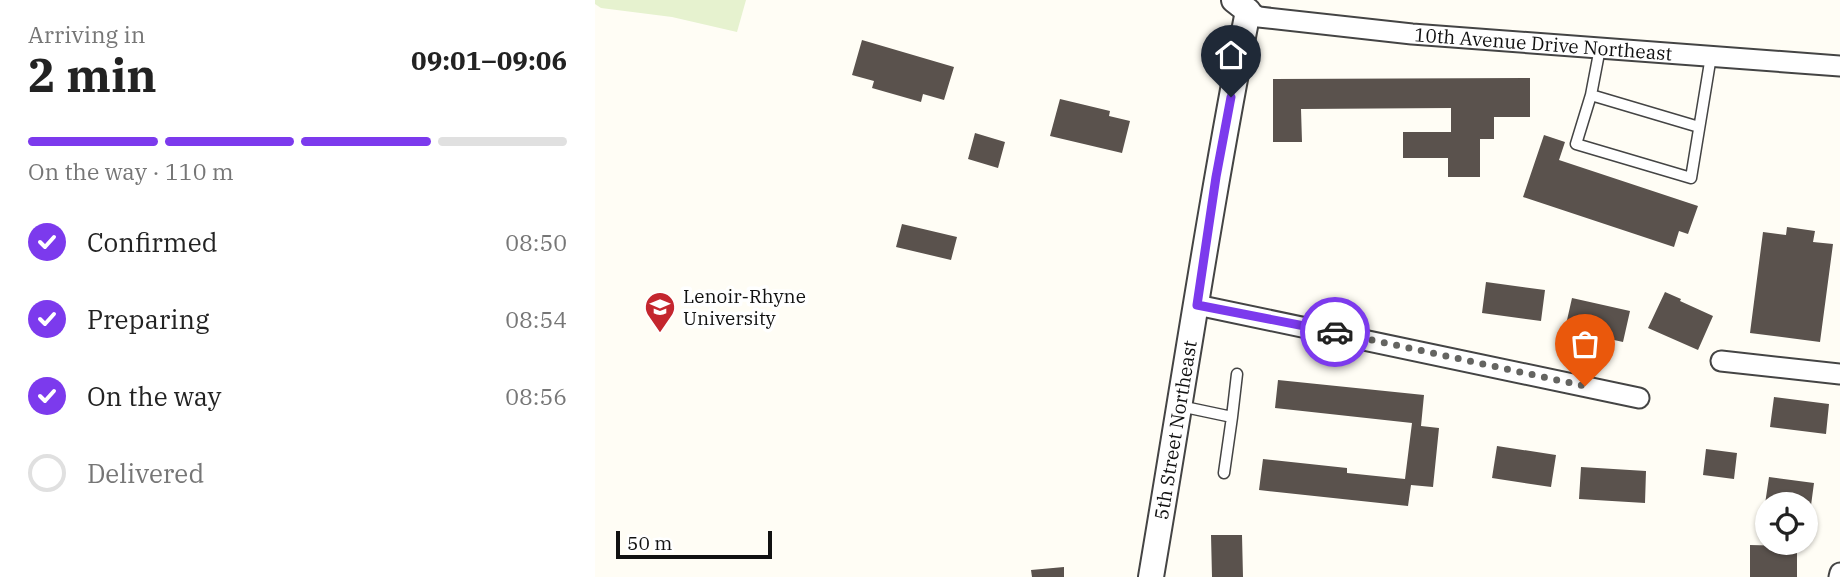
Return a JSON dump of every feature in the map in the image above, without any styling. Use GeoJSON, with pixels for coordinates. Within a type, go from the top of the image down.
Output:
{"type":"FeatureCollection","features":[{"type":"Feature","properties":{"kind":"street","name":"10th Avenue Drive Northeast"},"geometry":{"type":"LineString","coordinates":[[1241,6],[1259,17],[1412,34],[1840,66]]}},
{"type":"Feature","properties":{"kind":"street","name":"5th Street Northeast"},"geometry":{"type":"LineString","coordinates":[[1151,577],[1197,305],[1241,6]]}},
{"type":"Feature","properties":{"kind":"street"},"geometry":{"type":"LineString","coordinates":[[1197,305],[1639,398]]}},
{"type":"Feature","properties":{"kind":"street"},"geometry":{"type":"LineString","coordinates":[[1721,361],[1840,374]]}},
{"type":"Feature","properties":{"kind":"lane"},"geometry":{"type":"LineString","coordinates":[[1600,48],[1591,95],[1576,144],[1691,178],[1711,57]]}},
{"type":"Feature","properties":{"kind":"lane"},"geometry":{"type":"LineString","coordinates":[[1591,95],[1699,127]]}},
{"type":"Feature","properties":{"kind":"lane"},"geometry":{"type":"LineString","coordinates":[[1224,473],[1237,374]]}},
{"type":"Feature","properties":{"kind":"lane"},"geometry":{"type":"LineString","coordinates":[[1180,406],[1232,417]]}},
{"type":"Feature","properties":{"kind":"green space"},"geometry":{"type":"Polygon","coordinates":[[[595,0],[746,0],[737,32],[672,17],[601,8],[595,4],[595,0]]]}},
{"type":"Feature","properties":{"kind":"building"},"geometry":{"type":"Polygon","coordinates":[[[862,40],[954,67],[944,100],[923,94],[921,102],[872,88],[874,81],[852,75],[862,40]]]}},
{"type":"Feature","properties":{"kind":"building"},"geometry":{"type":"Polygon","coordinates":[[[1530,78],[1530,117],[1494,117],[1494,139],[1480,139],[1480,177],[1448,177],[1448,158],[1403,158],[1403,132],[1451,132],[1451,108],[1301,109],[1302,142],[1273,142],[1273,79],[1530,78]]]}},
{"type":"Feature","properties":{"kind":"building"},"geometry":{"type":"Polygon","coordinates":[[[1060,99],[1110,111],[1109,116],[1130,121],[1122,153],[1050,136],[1060,99]]]}},
{"type":"Feature","properties":{"kind":"building"},"geometry":{"type":"Polygon","coordinates":[[[975,133],[1005,142],[998,168],[968,159],[975,133]]]}},
{"type":"Feature","properties":{"kind":"building"},"geometry":{"type":"Polygon","coordinates":[[[1544,135],[1565,142],[1559,160],[1698,206],[1688,234],[1679,231],[1674,247],[1523,197],[1544,135]]]}},
{"type":"Feature","properties":{"kind":"building"},"geometry":{"type":"Polygon","coordinates":[[[902,224],[957,237],[951,260],[896,247],[902,224]]]}},
{"type":"Feature","properties":{"kind":"building"},"geometry":{"type":"Polygon","coordinates":[[[1787,227],[1815,231],[1813,242],[1833,244],[1820,342],[1750,333],[1763,232],[1786,235],[1787,227]]]}},
{"type":"Feature","properties":{"kind":"building"},"geometry":{"type":"Polygon","coordinates":[[[1486,282],[1545,290],[1541,321],[1482,313],[1486,282]]]}},
{"type":"Feature","properties":{"kind":"building"},"geometry":{"type":"Polygon","coordinates":[[[1665,292],[1713,316],[1698,350],[1648,328],[1665,292]]]}},
{"type":"Feature","properties":{"kind":"building"},"geometry":{"type":"Polygon","coordinates":[[[1572,298],[1630,311],[1623,342],[1565,329],[1572,298]]]}},
{"type":"Feature","properties":{"kind":"building"},"geometry":{"type":"Polygon","coordinates":[[[1278,380],[1424,395],[1421,426],[1439,428],[1433,487],[1411,485],[1408,506],[1259,490],[1263,459],[1347,468],[1347,473],[1405,479],[1412,423],[1275,408],[1278,380]]]}},
{"type":"Feature","properties":{"kind":"building"},"geometry":{"type":"Polygon","coordinates":[[[1774,397],[1829,404],[1826,434],[1770,427],[1774,397]]]}},
{"type":"Feature","properties":{"kind":"building"},"geometry":{"type":"Polygon","coordinates":[[[1497,446],[1556,455],[1551,487],[1492,478],[1497,446]]]}},
{"type":"Feature","properties":{"kind":"building"},"geometry":{"type":"Polygon","coordinates":[[[1706,449],[1737,453],[1734,479],[1703,475],[1706,449]]]}},
{"type":"Feature","properties":{"kind":"building"},"geometry":{"type":"Polygon","coordinates":[[[1581,467],[1646,471],[1645,503],[1579,499],[1581,467]]]}},
{"type":"Feature","properties":{"kind":"building"},"geometry":{"type":"Polygon","coordinates":[[[1769,477],[1814,483],[1813,492],[1767,492],[1769,477]]]}},
{"type":"Feature","properties":{"kind":"building"},"geometry":{"type":"Polygon","coordinates":[[[1211,535],[1242,535],[1243,577],[1212,577],[1211,535]]]}},
{"type":"Feature","properties":{"kind":"building"},"geometry":{"type":"Polygon","coordinates":[[[1750,545],[1755,545],[1755,555],[1797,555],[1797,577],[1750,577],[1750,545]]]}},
{"type":"Feature","properties":{"kind":"building"},"geometry":{"type":"Polygon","coordinates":[[[1064,567],[1064,577],[1032,577],[1031,570],[1064,567]]]}},
{"type":"Feature","properties":{"kind":"way so far"},"geometry":{"type":"LineString","coordinates":[[1335,332],[1585,386]]}},
{"type":"Feature","properties":{"kind":"place","name":"Lenoir-Rhyne University"},"geometry":{"type":"Point","coordinates":[660,334]}},
{"type":"Feature","properties":{"kind":"route"},"geometry":{"type":"LineString","coordinates":[[1231,97],[1197,305],[1335,332]]}}]}
